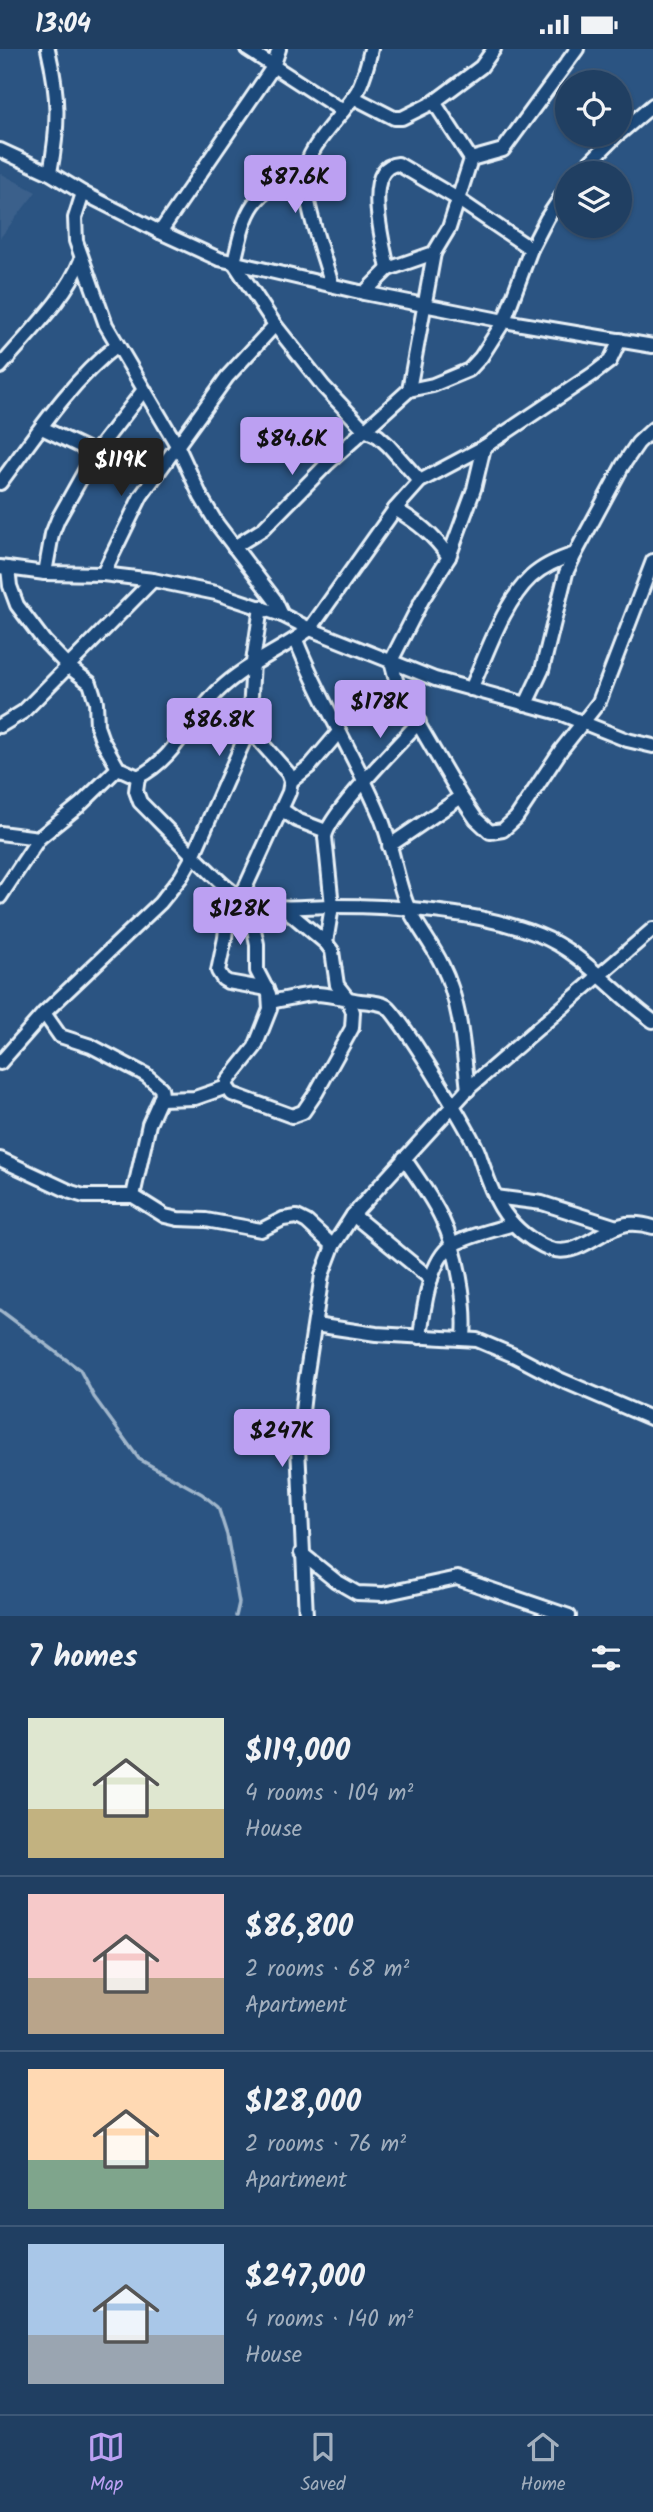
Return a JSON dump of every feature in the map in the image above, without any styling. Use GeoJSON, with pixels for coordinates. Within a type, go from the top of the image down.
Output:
{"type":"FeatureCollection","features":[{"type":"Feature","properties":{"kind":"street"},"geometry":{"type":"LineString","coordinates":[[48,49],[58,105],[57,136],[50,173]]}},
{"type":"Feature","properties":{"kind":"street"},"geometry":{"type":"LineString","coordinates":[[247,49],[343,111]]}},
{"type":"Feature","properties":{"kind":"street"},"geometry":{"type":"LineString","coordinates":[[160,232],[273,67],[279,49]]}},
{"type":"Feature","properties":{"kind":"street"},"geometry":{"type":"LineString","coordinates":[[332,285],[308,200],[304,174],[314,148],[353,97],[368,67],[371,49]]}},
{"type":"Feature","properties":{"kind":"street"},"geometry":{"type":"LineString","coordinates":[[353,97],[394,118],[402,118],[434,102],[481,67],[494,49]]}},
{"type":"Feature","properties":{"kind":"street"},"geometry":{"type":"LineString","coordinates":[[471,159],[503,150],[577,49]]}},
{"type":"Feature","properties":{"kind":"street"},"geometry":{"type":"LineString","coordinates":[[434,102],[471,159]]}},
{"type":"Feature","properties":{"kind":"street"},"geometry":{"type":"LineString","coordinates":[[632,122],[653,105]]}},
{"type":"Feature","properties":{"kind":"street"},"geometry":{"type":"LineString","coordinates":[[591,161],[605,147]]}},
{"type":"Feature","properties":{"kind":"street"},"geometry":{"type":"LineString","coordinates":[[0,150],[50,173],[160,232],[211,256],[234,263],[504,321],[653,346]]}},
{"type":"Feature","properties":{"kind":"street"},"geometry":{"type":"LineString","coordinates":[[409,390],[435,253],[449,227],[456,198],[471,159]]}},
{"type":"Feature","properties":{"kind":"street"},"geometry":{"type":"LineString","coordinates":[[388,269],[376,197],[378,180],[389,165],[398,164],[456,198],[531,249]]}},
{"type":"Feature","properties":{"kind":"street"},"geometry":{"type":"LineString","coordinates":[[304,174],[272,186],[252,205],[244,220],[234,263],[275,324],[324,387],[365,430],[384,440],[420,481]]}},
{"type":"Feature","properties":{"kind":"street"},"geometry":{"type":"LineString","coordinates":[[83,193],[74,227],[81,260],[116,346],[177,447],[201,497],[234,547],[275,600],[282,615]]}},
{"type":"Feature","properties":{"kind":"street"},"geometry":{"type":"LineString","coordinates":[[234,547],[263,529],[328,463],[409,390],[433,385],[469,370],[481,357],[504,321],[531,249],[555,206]]}},
{"type":"Feature","properties":{"kind":"street"},"geometry":{"type":"LineString","coordinates":[[364,293],[388,269],[435,253]]}},
{"type":"Feature","properties":{"kind":"street"},"geometry":{"type":"LineString","coordinates":[[0,366],[58,298],[73,278],[81,260]]}},
{"type":"Feature","properties":{"kind":"street"},"geometry":{"type":"LineString","coordinates":[[103,574],[141,496],[227,377],[275,324]]}},
{"type":"Feature","properties":{"kind":"street"},"geometry":{"type":"LineString","coordinates":[[138,777],[161,763],[208,702],[253,662],[296,640],[310,629],[395,509],[420,481],[484,447],[593,374],[610,361],[620,340]]}},
{"type":"Feature","properties":{"kind":"street"},"geometry":{"type":"LineString","coordinates":[[0,483],[83,377],[116,346]]}},
{"type":"Feature","properties":{"kind":"street"},"geometry":{"type":"LineString","coordinates":[[45,573],[52,534],[58,519],[95,453],[143,391]]}},
{"type":"Feature","properties":{"kind":"street"},"geometry":{"type":"LineString","coordinates":[[41,428],[95,453]]}},
{"type":"Feature","properties":{"kind":"street"},"geometry":{"type":"LineString","coordinates":[[526,703],[542,670],[563,584],[575,554],[623,465],[638,443],[653,429]]}},
{"type":"Feature","properties":{"kind":"street"},"geometry":{"type":"LineString","coordinates":[[484,447],[474,489],[449,557],[422,600],[391,661],[399,691],[461,796],[490,832],[503,830],[516,818],[561,750],[605,691],[653,561]]}},
{"type":"Feature","properties":{"kind":"street"},"geometry":{"type":"LineString","coordinates":[[395,509],[431,534],[449,557]]}},
{"type":"Feature","properties":{"kind":"street"},"geometry":{"type":"LineString","coordinates":[[471,689],[510,604],[521,589],[541,569],[575,554]]}},
{"type":"Feature","properties":{"kind":"street"},"geometry":{"type":"LineString","coordinates":[[138,777],[118,768],[99,734],[90,683],[69,667],[44,641],[17,605],[4,568],[45,573],[103,574],[153,580],[216,593],[282,615],[310,629],[435,679],[526,703],[628,740],[653,746]]}},
{"type":"Feature","properties":{"kind":"street"},"geometry":{"type":"LineString","coordinates":[[0,726],[23,712],[153,580]]}},
{"type":"Feature","properties":{"kind":"street"},"geometry":{"type":"LineString","coordinates":[[0,1063],[44,1013],[160,903],[181,877],[250,729],[253,662],[261,607]]}},
{"type":"Feature","properties":{"kind":"street"},"geometry":{"type":"LineString","coordinates":[[296,640],[314,685],[382,821],[394,870],[409,908],[449,980],[461,1029],[468,1090]]}},
{"type":"Feature","properties":{"kind":"street"},"geometry":{"type":"LineString","coordinates":[[326,943],[332,906],[326,831],[364,781],[419,722]]}},
{"type":"Feature","properties":{"kind":"street"},"geometry":{"type":"LineString","coordinates":[[250,729],[288,773],[291,781]]}},
{"type":"Feature","properties":{"kind":"street"},"geometry":{"type":"LineString","coordinates":[[267,989],[228,982],[218,971],[235,894],[281,809],[291,781],[310,766],[339,732]]}},
{"type":"Feature","properties":{"kind":"street"},"geometry":{"type":"LineString","coordinates":[[0,897],[39,838],[81,804],[118,768]]}},
{"type":"Feature","properties":{"kind":"street"},"geometry":{"type":"LineString","coordinates":[[138,777],[136,791],[140,802],[235,894],[253,925],[257,944],[257,971],[271,1002],[255,1047],[227,1082],[227,1087],[233,1094],[292,1116],[303,1112],[316,1093],[352,1028],[353,1012],[348,999],[337,985],[334,956],[326,943],[285,909]]}},
{"type":"Feature","properties":{"kind":"street"},"geometry":{"type":"LineString","coordinates":[[389,846],[461,796]]}},
{"type":"Feature","properties":{"kind":"street"},"geometry":{"type":"LineString","coordinates":[[281,809],[297,820],[326,831]]}},
{"type":"Feature","properties":{"kind":"street"},"geometry":{"type":"LineString","coordinates":[[0,833],[39,838]]}},
{"type":"Feature","properties":{"kind":"street"},"geometry":{"type":"LineString","coordinates":[[235,894],[266,907],[285,909],[332,906],[409,908],[474,918],[537,934],[564,948],[653,1021]]}},
{"type":"Feature","properties":{"kind":"street"},"geometry":{"type":"LineString","coordinates":[[306,1616],[298,1447],[322,1275],[333,1246],[353,1215],[468,1090],[653,929]]}},
{"type":"Feature","properties":{"kind":"street"},"geometry":{"type":"LineString","coordinates":[[271,1002],[317,994],[380,1004],[391,1010],[472,1138],[485,1178],[495,1197],[513,1224],[545,1248],[565,1251],[583,1246],[617,1227],[639,1223],[653,1227]]}},
{"type":"Feature","properties":{"kind":"street"},"geometry":{"type":"LineString","coordinates":[[44,1013],[60,1035],[91,1046],[152,1079],[161,1088],[160,1099],[149,1124],[133,1196]]}},
{"type":"Feature","properties":{"kind":"street"},"geometry":{"type":"LineString","coordinates":[[160,1099],[195,1098],[227,1087]]}},
{"type":"Feature","properties":{"kind":"street"},"geometry":{"type":"LineString","coordinates":[[404,1158],[436,1207],[452,1245],[463,1300],[464,1337]]}},
{"type":"Feature","properties":{"kind":"street"},"geometry":{"type":"LineString","coordinates":[[0,1159],[84,1196],[133,1196],[165,1216],[178,1219],[217,1221],[253,1230],[265,1230],[283,1219],[297,1217],[307,1222],[333,1246]]}},
{"type":"Feature","properties":{"kind":"street"},"geometry":{"type":"LineString","coordinates":[[495,1197],[542,1203],[617,1227]]}},
{"type":"Feature","properties":{"kind":"street"},"geometry":{"type":"LineString","coordinates":[[353,1215],[431,1279]]}},
{"type":"Feature","properties":{"kind":"street"},"geometry":{"type":"LineString","coordinates":[[420,1337],[431,1279],[452,1245],[513,1224]]}},
{"type":"Feature","properties":{"kind":"street"},"geometry":{"type":"LineString","coordinates":[[315,1325],[420,1337],[464,1337],[489,1344],[559,1379],[653,1419]]}},
{"type":"Feature","properties":{"kind":"street"},"geometry":{"type":"LineString","coordinates":[[301,1553],[336,1581],[357,1593],[383,1594],[457,1579],[569,1616]]}},
{"type":"Feature","properties":{"kind":"shaded area"},"geometry":{"type":"Polygon","coordinates":[[[0,173],[36,192],[0,238],[0,173]]]}},
{"type":"Feature","properties":{"kind":"waterway"},"geometry":{"type":"LineString","coordinates":[[0,1310],[80,1370],[94,1397],[139,1459],[202,1494],[218,1507],[227,1535],[239,1603],[236,1616]]}}]}
